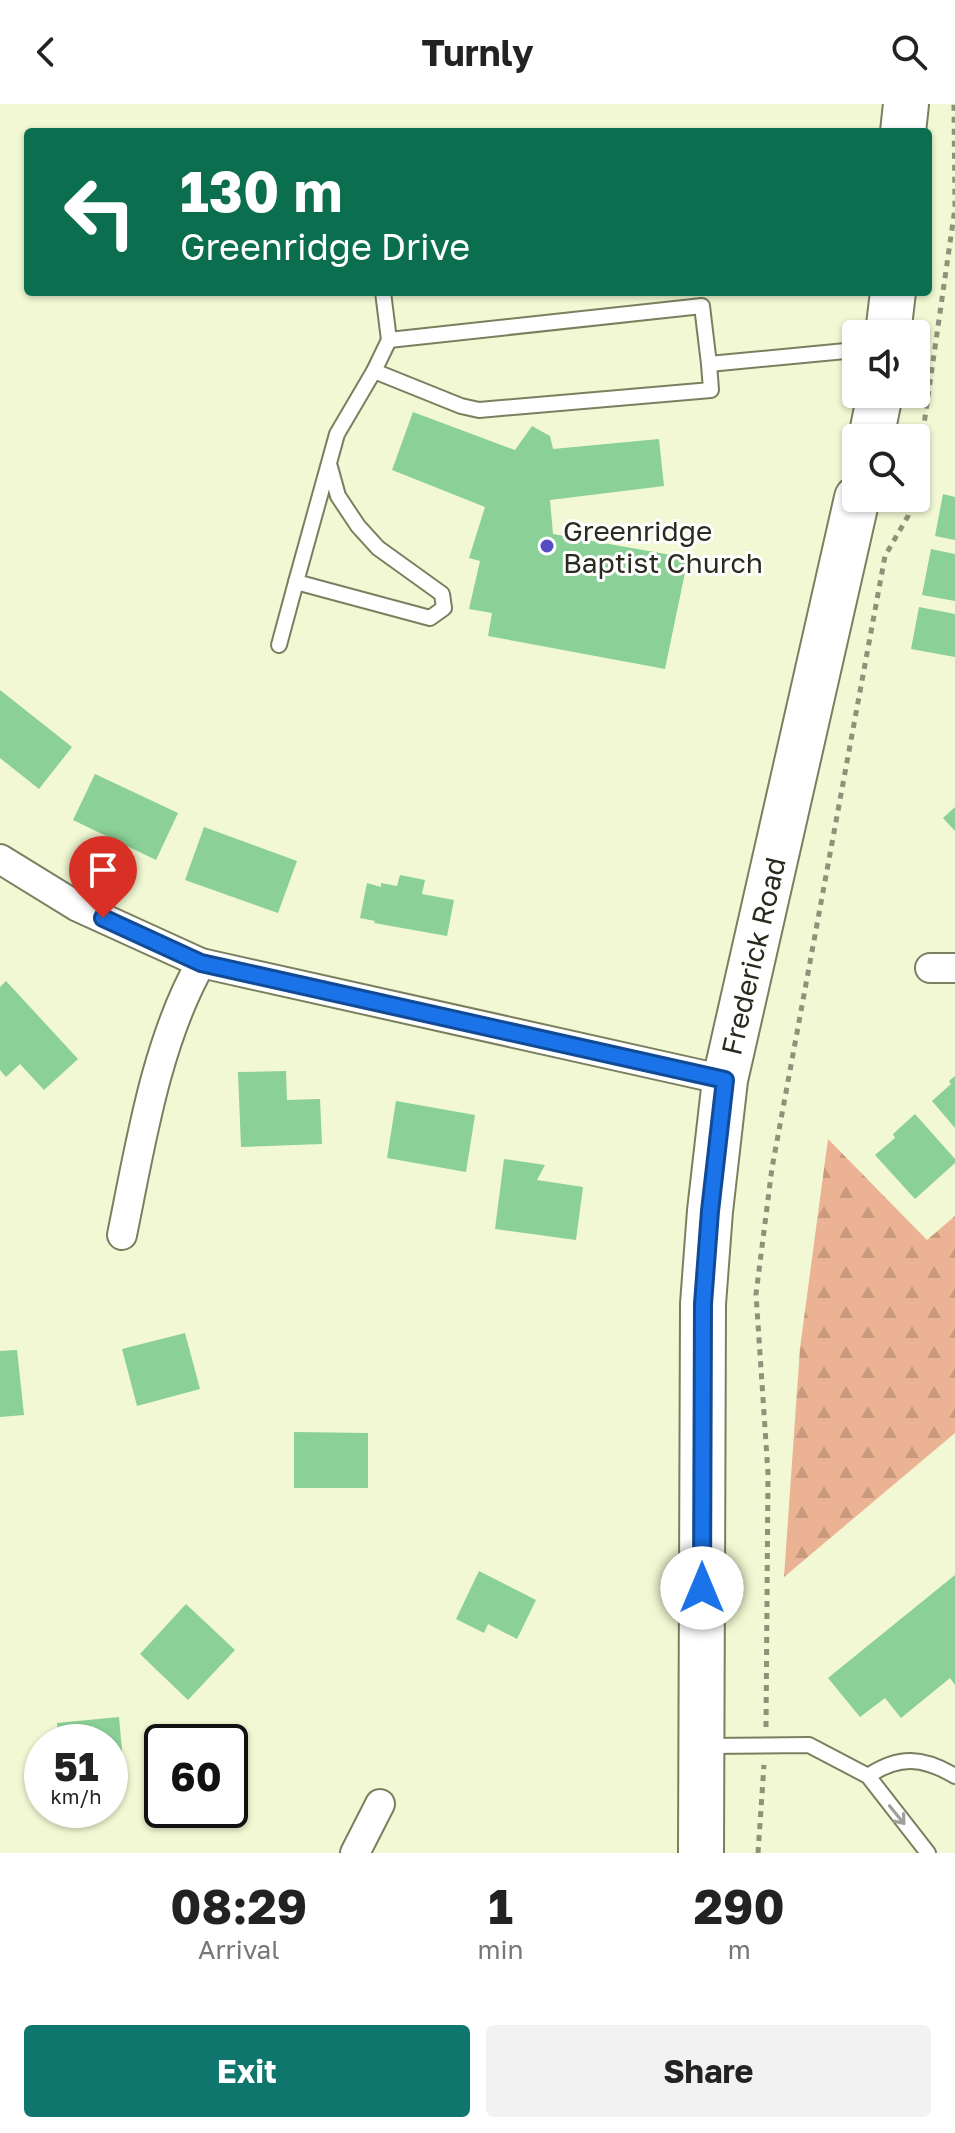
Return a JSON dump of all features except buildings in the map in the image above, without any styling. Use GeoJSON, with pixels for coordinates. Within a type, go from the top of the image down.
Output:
{"type":"FeatureCollection","features":[{"type":"Feature","properties":{"kind":"main road"},"geometry":{"type":"LineString","coordinates":[[903,128],[904,104]]}},
{"type":"Feature","properties":{"kind":"main road"},"geometry":{"type":"LineString","coordinates":[[890,320],[893,296]]}},
{"type":"Feature","properties":{"kind":"main road","name":"Frederick Road"},"geometry":{"type":"LineString","coordinates":[[701,1853],[703,1304],[710,1211],[725,1080],[854,512]]}},
{"type":"Feature","properties":{"kind":"street"},"geometry":{"type":"LineString","coordinates":[[0,859],[78,907],[201,963],[725,1080]]}},
{"type":"Feature","properties":{"kind":"street"},"geometry":{"type":"LineString","coordinates":[[122,1235],[147,1112],[183,995],[201,963]]}},
{"type":"Feature","properties":{"kind":"street"},"geometry":{"type":"LineString","coordinates":[[355,1853],[380,1804]]}},
{"type":"Feature","properties":{"kind":"lane"},"geometry":{"type":"LineString","coordinates":[[279,645],[337,434],[389,340],[384,296]]}},
{"type":"Feature","properties":{"kind":"lane"},"geometry":{"type":"LineString","coordinates":[[374,371],[461,406],[479,410],[711,390],[702,306],[389,340]]}},
{"type":"Feature","properties":{"kind":"lane"},"geometry":{"type":"LineString","coordinates":[[709,364],[842,351]]}},
{"type":"Feature","properties":{"kind":"lane"},"geometry":{"type":"LineString","coordinates":[[296,582],[430,618],[444,608],[445,600],[436,588],[400,566],[358,526],[338,496],[330,467]]}},
{"type":"Feature","properties":{"kind":"lane"},"geometry":{"type":"LineString","coordinates":[[701,1746],[809,1745],[868,1776],[928,1853]]}},
{"type":"Feature","properties":{"kind":"lane"},"geometry":{"type":"LineString","coordinates":[[868,1776],[886,1764],[907,1759],[938,1766],[955,1776]]}},
{"type":"Feature","properties":{"kind":"path"},"geometry":{"type":"LineString","coordinates":[[924,424],[955,208],[954,104]]}},
{"type":"Feature","properties":{"kind":"path"},"geometry":{"type":"LineString","coordinates":[[758,1853],[766,1744],[768,1473],[756,1294],[772,1168],[885,556],[909,512]]}},
{"type":"Feature","properties":{"kind":"green space"},"geometry":{"type":"Polygon","coordinates":[[[828,1139],[927,1240],[955,1216],[955,1433],[784,1577],[800,1348],[828,1139]]]}},
{"type":"Feature","properties":{"kind":"place","name":"Greenridge Baptist Church"},"geometry":{"type":"Point","coordinates":[547,546]}},
{"type":"Feature","properties":{"kind":"route"},"geometry":{"type":"LineString","coordinates":[[103,918],[201,963],[725,1080],[703,1304],[702,1588]]}}]}
